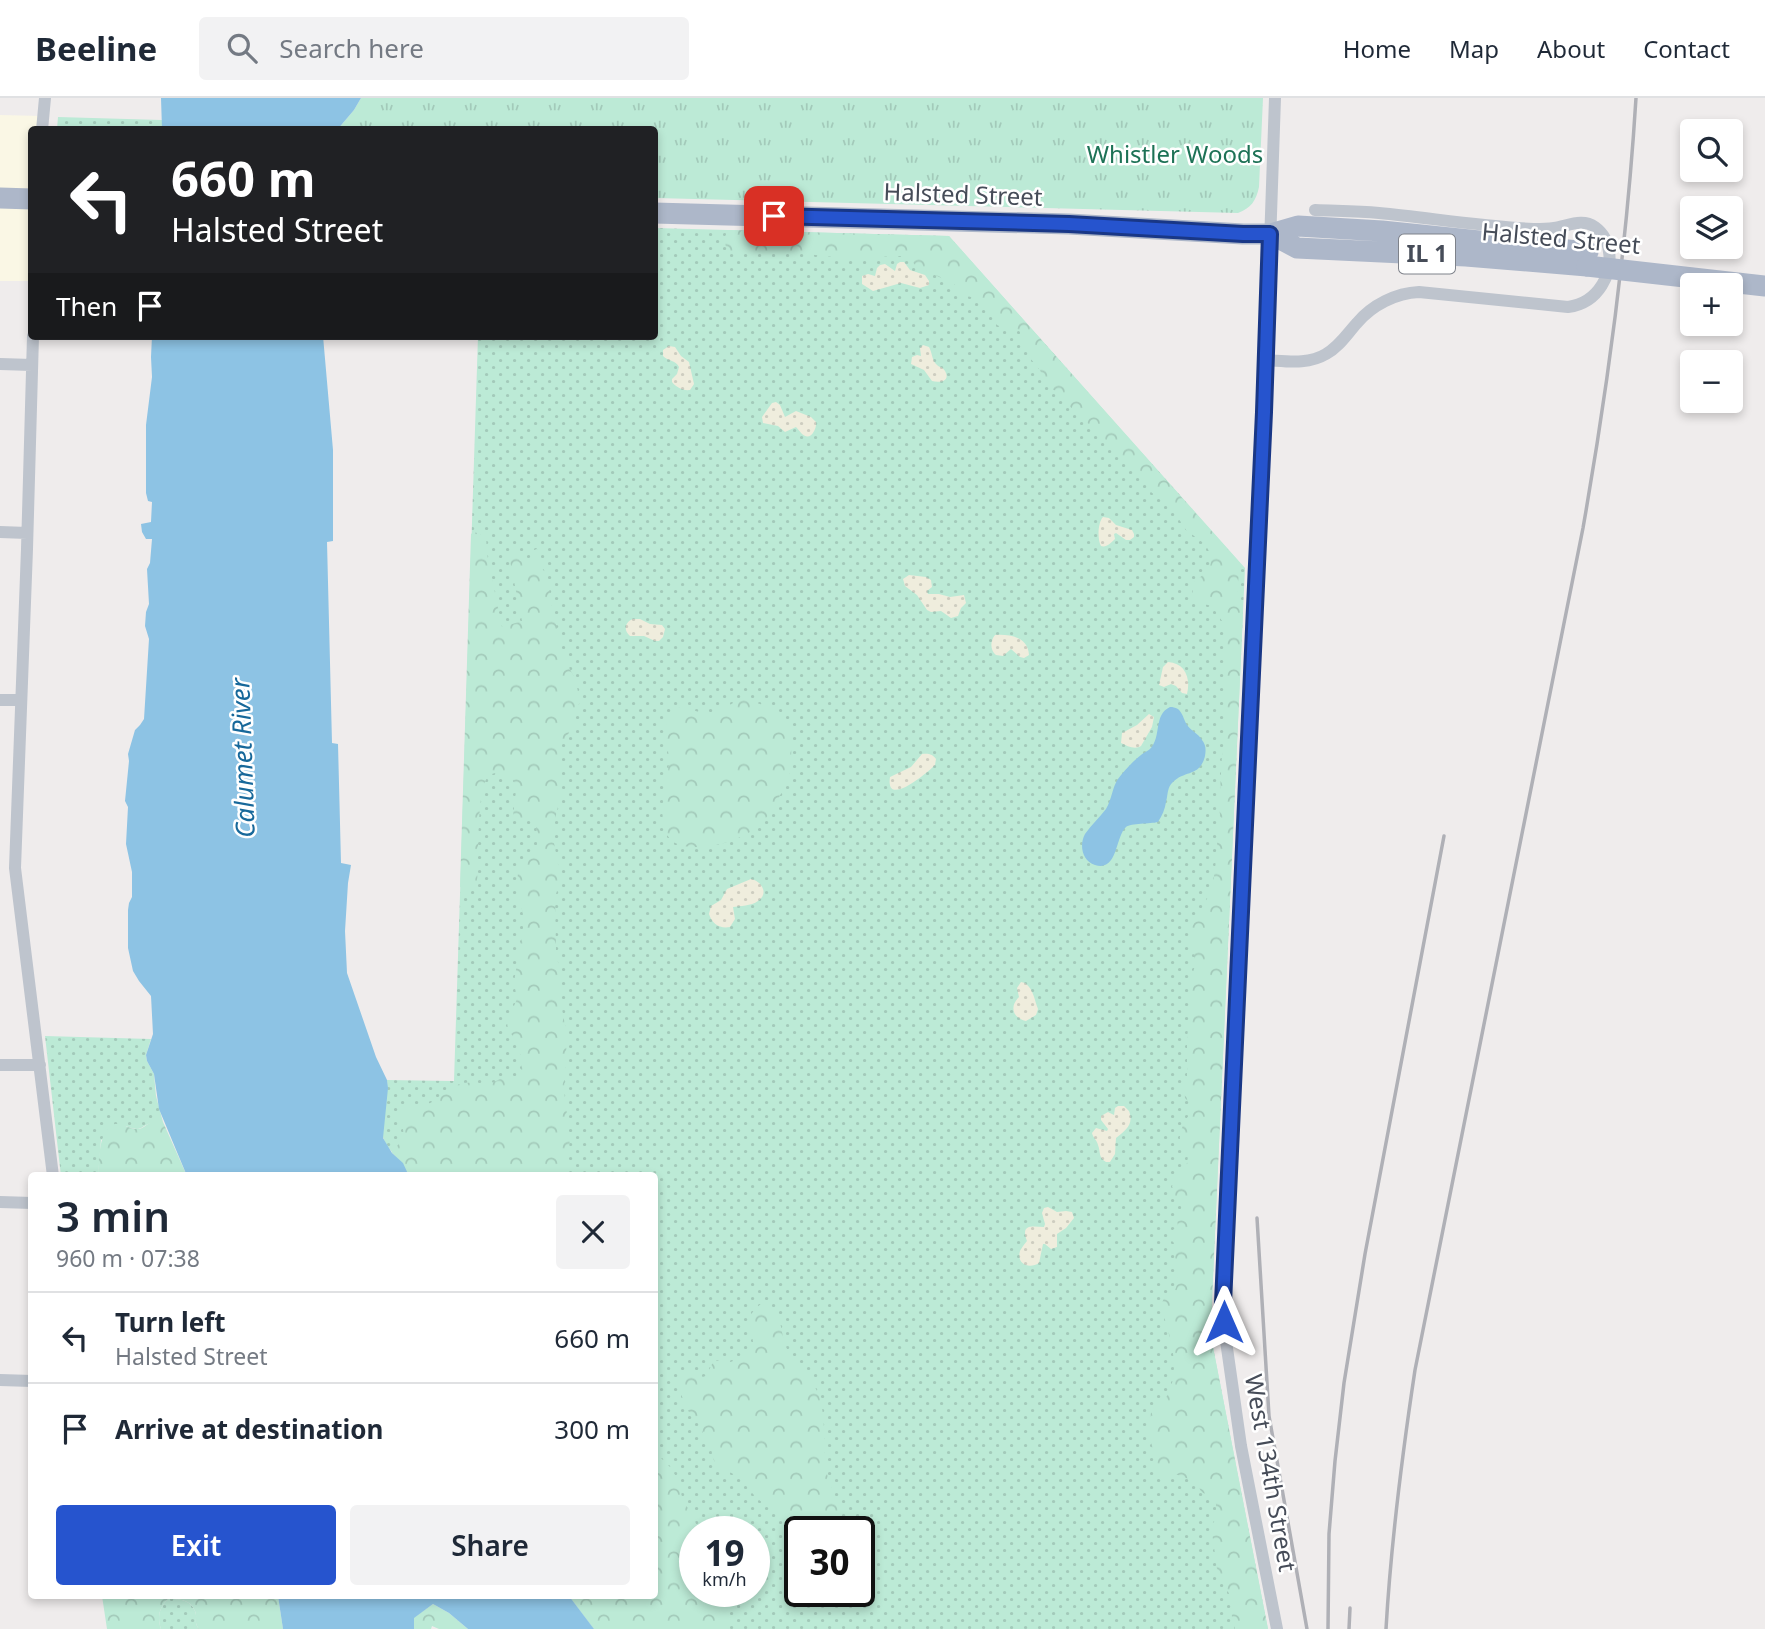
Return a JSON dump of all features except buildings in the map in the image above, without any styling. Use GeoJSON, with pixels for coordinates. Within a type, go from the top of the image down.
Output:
{"type":"FeatureCollection","features":[{"type":"Feature","properties":{"kind":"main road"},"geometry":{"type":"LineString","coordinates":[[0,198],[28,199]]}},
{"type":"Feature","properties":{"kind":"main road","name":"Halsted Street"},"geometry":{"type":"LineString","coordinates":[[658,214],[1069,224],[1243,234],[1270,234],[1298,226],[1382,231],[1765,286]]}},
{"type":"Feature","properties":{"kind":"main road","name":"Halsted Street"},"geometry":{"type":"LineString","coordinates":[[1588,259],[1765,271]]}},
{"type":"Feature","properties":{"kind":"street"},"geometry":{"type":"LineString","coordinates":[[42,126],[45,98]]}},
{"type":"Feature","properties":{"kind":"street","name":"West 134th Street"},"geometry":{"type":"LineString","coordinates":[[1275,98],[1266,360],[1223,1303],[1241,1446],[1277,1629]]}},
{"type":"Feature","properties":{"kind":"street"},"geometry":{"type":"LineString","coordinates":[[1266,360],[1309,361],[1325,355],[1371,310],[1406,293],[1419,292],[1555,306],[1580,305],[1600,289],[1609,266],[1610,252],[1607,241],[1596,228],[1588,224],[1526,228],[1377,213],[1315,210]]}},
{"type":"Feature","properties":{"kind":"street"},"geometry":{"type":"LineString","coordinates":[[33,340],[21,701],[9,868],[32,998],[53,1172]]}},
{"type":"Feature","properties":{"kind":"street"},"geometry":{"type":"LineString","coordinates":[[0,364],[32,365]]}},
{"type":"Feature","properties":{"kind":"street"},"geometry":{"type":"LineString","coordinates":[[0,532],[27,533]]}},
{"type":"Feature","properties":{"kind":"street"},"geometry":{"type":"LineString","coordinates":[[0,700],[21,701]]}},
{"type":"Feature","properties":{"kind":"street"},"geometry":{"type":"LineString","coordinates":[[0,1065],[40,1065]]}},
{"type":"Feature","properties":{"kind":"street"},"geometry":{"type":"LineString","coordinates":[[0,1202],[28,1203]]}},
{"type":"Feature","properties":{"kind":"street"},"geometry":{"type":"LineString","coordinates":[[0,1380],[28,1381]]}},
{"type":"Feature","properties":{"kind":"shaded area"},"geometry":{"type":"Polygon","coordinates":[[[0,115],[42,116],[41,126],[28,126],[28,281],[0,281],[0,115]]]}},
{"type":"Feature","properties":{"kind":"green space","name":"Whistler Woods"},"geometry":{"type":"Polygon","coordinates":[[[361,98],[1263,98],[1259,187],[1252,203],[1238,213],[658,198],[658,126],[340,126],[361,98]]]}},
{"type":"Feature","properties":{"kind":"green space"},"geometry":{"type":"Polygon","coordinates":[[[58,117],[162,120],[162,126],[57,126],[58,117]]]}},
{"type":"Feature","properties":{"kind":"green space"},"geometry":{"type":"Polygon","coordinates":[[[658,228],[949,236],[1245,568],[1211,1322],[1212,1342],[1268,1629],[594,1629],[571,1599],[658,1599],[658,1172],[407,1172],[382,1134],[387,1080],[454,1081],[478,340],[658,340],[658,228]]]}},
{"type":"Feature","properties":{"kind":"green space"},"geometry":{"type":"Polygon","coordinates":[[[728,230],[949,236],[1240,563],[1238,593],[1243,611],[1211,1322],[1212,1342],[1268,1629],[1235,1629],[1226,1582],[1217,1569],[1212,1532],[1216,1504],[1212,1497],[1201,1492],[1197,1482],[1175,1474],[1161,1478],[1156,1469],[1158,1459],[1152,1449],[1148,1426],[1151,1413],[1167,1396],[1173,1376],[1173,1353],[1162,1303],[1176,1288],[1179,1271],[1174,1254],[1176,1248],[1169,1234],[1178,1227],[1177,1218],[1183,1204],[1175,1197],[1172,1186],[1187,1162],[1187,1152],[1181,1149],[1180,1134],[1192,1112],[1190,1103],[1185,1098],[1184,1083],[1187,1076],[1191,986],[1196,963],[1190,940],[1191,929],[1211,891],[1221,818],[1219,810],[1222,755],[1226,733],[1226,627],[1212,606],[1196,602],[1192,596],[1194,582],[1209,569],[1210,553],[1205,544],[1186,530],[1173,510],[1151,492],[1139,474],[1122,460],[1099,432],[1078,416],[1058,392],[1052,389],[1030,358],[1019,330],[997,325],[993,311],[975,298],[963,295],[954,284],[916,266],[903,256],[843,258],[788,252],[735,254],[725,245],[724,239],[728,230]]]}},
{"type":"Feature","properties":{"kind":"green space"},"geometry":{"type":"Polygon","coordinates":[[[474,532],[486,536],[487,554],[502,627],[522,621],[508,551],[515,552],[520,561],[525,562],[534,550],[540,552],[561,652],[575,679],[580,700],[573,726],[561,746],[559,756],[562,778],[554,843],[560,874],[555,897],[556,951],[567,1035],[564,1091],[570,1139],[566,1172],[407,1172],[392,1153],[392,1149],[402,1139],[401,1115],[407,1107],[430,1103],[460,1084],[485,1085],[503,1078],[517,1077],[521,1073],[521,1057],[507,1022],[517,999],[514,982],[524,922],[518,873],[522,862],[536,849],[537,837],[534,821],[513,816],[516,791],[513,779],[503,774],[497,773],[488,777],[481,796],[477,886],[471,890],[460,887],[471,534],[474,532]]]}},
{"type":"Feature","properties":{"kind":"green space"},"geometry":{"type":"Polygon","coordinates":[[[742,698],[775,709],[787,720],[791,752],[787,781],[767,817],[750,832],[712,846],[680,845],[670,839],[663,817],[669,762],[666,728],[669,715],[682,707],[713,713],[742,698]]]}},
{"type":"Feature","properties":{"kind":"green space"},"geometry":{"type":"Polygon","coordinates":[[[45,1036],[151,1039],[146,1055],[154,1074],[163,1122],[138,1129],[126,1126],[101,1140],[98,1172],[61,1172],[45,1036]]]}},
{"type":"Feature","properties":{"kind":"green space"},"geometry":{"type":"Polygon","coordinates":[[[152,1122],[163,1122],[185,1172],[98,1172],[100,1147],[109,1127],[118,1124],[137,1129],[152,1122]]]}},
{"type":"Feature","properties":{"kind":"green space"},"geometry":{"type":"Polygon","coordinates":[[[762,1303],[775,1312],[787,1349],[818,1393],[823,1413],[827,1474],[841,1516],[784,1517],[758,1499],[739,1478],[715,1462],[713,1443],[704,1438],[700,1425],[683,1400],[679,1378],[681,1374],[688,1372],[699,1378],[706,1376],[713,1362],[730,1362],[738,1358],[753,1342],[750,1324],[756,1308],[762,1303]]]}},
{"type":"Feature","properties":{"kind":"green space"},"geometry":{"type":"Polygon","coordinates":[[[658,1455],[672,1469],[683,1501],[693,1516],[679,1516],[679,1607],[727,1607],[728,1629],[594,1629],[571,1599],[658,1599],[658,1455]]]}},
{"type":"Feature","properties":{"kind":"green space"},"geometry":{"type":"Polygon","coordinates":[[[102,1599],[168,1599],[160,1613],[161,1629],[107,1629],[102,1599]]]}},
{"type":"Feature","properties":{"kind":"green space"},"geometry":{"type":"Polygon","coordinates":[[[168,1599],[190,1604],[195,1611],[199,1629],[161,1629],[160,1613],[168,1599]]]}},
{"type":"Feature","properties":{"kind":"green space"},"geometry":{"type":"Polygon","coordinates":[[[168,1599],[278,1599],[283,1629],[199,1629],[195,1611],[190,1604],[168,1599]]]}},
{"type":"Feature","properties":{"kind":"green space"},"geometry":{"type":"Polygon","coordinates":[[[433,1604],[468,1629],[439,1629],[432,1626],[431,1629],[414,1629],[413,1618],[433,1604]]]}},
{"type":"Feature","properties":{"kind":"sand"},"geometry":{"type":"Polygon","coordinates":[[[900,262],[904,262],[910,270],[925,275],[929,285],[920,288],[901,283],[873,291],[862,284],[862,276],[875,276],[880,265],[885,264],[895,271],[900,262]]]}},
{"type":"Feature","properties":{"kind":"sand"},"geometry":{"type":"Polygon","coordinates":[[[923,345],[929,347],[935,362],[945,371],[945,380],[932,381],[924,370],[911,364],[912,357],[921,356],[920,348],[923,345]]]}},
{"type":"Feature","properties":{"kind":"sand"},"geometry":{"type":"Polygon","coordinates":[[[669,346],[675,347],[689,362],[694,384],[690,390],[680,388],[672,382],[679,367],[663,356],[663,350],[669,346]]]}},
{"type":"Feature","properties":{"kind":"sand"},"geometry":{"type":"Polygon","coordinates":[[[776,402],[785,417],[796,411],[811,417],[816,422],[813,433],[805,436],[796,427],[785,432],[778,426],[763,423],[762,417],[772,403],[776,402]]]}},
{"type":"Feature","properties":{"kind":"sand"},"geometry":{"type":"Polygon","coordinates":[[[1103,517],[1132,530],[1134,537],[1126,540],[1116,533],[1112,542],[1101,546],[1099,531],[1103,517]]]}},
{"type":"Feature","properties":{"kind":"sand"},"geometry":{"type":"Polygon","coordinates":[[[909,575],[931,580],[932,587],[927,591],[928,594],[950,597],[964,595],[966,603],[958,616],[951,618],[941,611],[927,610],[917,595],[905,586],[903,579],[909,575]]]}},
{"type":"Feature","properties":{"kind":"sand"},"geometry":{"type":"Polygon","coordinates":[[[633,619],[662,625],[665,629],[663,637],[655,641],[644,636],[630,636],[626,626],[633,619]]]}},
{"type":"Feature","properties":{"kind":"sand"},"geometry":{"type":"Polygon","coordinates":[[[995,635],[1012,636],[1022,640],[1029,655],[1020,657],[1011,649],[1003,656],[996,655],[991,645],[995,635]]]}},
{"type":"Feature","properties":{"kind":"sand"},"geometry":{"type":"Polygon","coordinates":[[[1168,662],[1183,668],[1188,682],[1187,694],[1171,684],[1164,687],[1159,685],[1163,667],[1168,662]]]}},
{"type":"Feature","properties":{"kind":"sand"},"geometry":{"type":"Polygon","coordinates":[[[1149,714],[1154,717],[1152,727],[1141,746],[1134,748],[1121,743],[1122,733],[1149,714]]]}},
{"type":"Feature","properties":{"kind":"sand"},"geometry":{"type":"Polygon","coordinates":[[[922,754],[933,756],[936,759],[935,765],[908,786],[894,790],[890,786],[890,777],[911,767],[922,754]]]}},
{"type":"Feature","properties":{"kind":"sand"},"geometry":{"type":"Polygon","coordinates":[[[751,879],[763,888],[761,898],[752,904],[733,907],[735,919],[730,927],[714,923],[709,914],[711,906],[721,900],[727,889],[751,879]]]}},
{"type":"Feature","properties":{"kind":"sand"},"geometry":{"type":"Polygon","coordinates":[[[1021,982],[1030,989],[1038,1009],[1036,1015],[1026,1021],[1015,1015],[1013,1008],[1019,997],[1017,988],[1021,982]]]}},
{"type":"Feature","properties":{"kind":"sand"},"geometry":{"type":"Polygon","coordinates":[[[1118,1106],[1124,1106],[1129,1111],[1130,1123],[1116,1138],[1115,1154],[1110,1162],[1106,1162],[1101,1157],[1092,1133],[1096,1128],[1107,1131],[1101,1116],[1108,1112],[1114,1115],[1118,1106]]]}},
{"type":"Feature","properties":{"kind":"sand"},"geometry":{"type":"Polygon","coordinates":[[[1048,1207],[1057,1212],[1072,1212],[1074,1218],[1057,1234],[1057,1247],[1051,1249],[1043,1244],[1039,1263],[1032,1266],[1022,1263],[1019,1256],[1027,1241],[1025,1231],[1029,1227],[1044,1227],[1042,1213],[1044,1208],[1048,1207]]]}},
{"type":"Feature","properties":{"kind":"water"},"geometry":{"type":"Polygon","coordinates":[[[161,98],[361,98],[340,126],[162,126],[161,98]]]}},
{"type":"Feature","properties":{"kind":"water","name":"Calumet River"},"geometry":{"type":"Polygon","coordinates":[[[152,340],[323,340],[333,450],[333,541],[327,542],[332,743],[338,744],[341,863],[351,865],[345,931],[347,973],[376,1057],[387,1080],[383,1138],[407,1172],[185,1172],[159,1109],[154,1074],[146,1055],[153,1034],[151,996],[133,971],[128,948],[132,872],[126,844],[128,807],[125,801],[128,754],[135,730],[144,719],[149,639],[145,626],[149,604],[147,569],[152,539],[146,539],[141,524],[151,522],[152,502],[148,501],[146,493],[146,425],[152,377],[152,340]]]}},
{"type":"Feature","properties":{"kind":"water"},"geometry":{"type":"Polygon","coordinates":[[[1170,707],[1179,710],[1187,725],[1203,742],[1206,752],[1203,763],[1171,784],[1158,822],[1126,827],[1112,859],[1102,866],[1095,865],[1087,860],[1083,852],[1085,834],[1106,809],[1118,779],[1154,744],[1161,715],[1170,707]]]}},
{"type":"Feature","properties":{"kind":"water"},"geometry":{"type":"Polygon","coordinates":[[[278,1599],[571,1599],[594,1629],[468,1629],[433,1604],[414,1618],[414,1629],[283,1629],[278,1599]]]}},
{"type":"Feature","properties":{"kind":"railway"},"geometry":{"type":"LineString","coordinates":[[1386,1629],[1398,1499],[1415,1370],[1592,475],[1622,260],[1636,98]]}},
{"type":"Feature","properties":{"kind":"railway"},"geometry":{"type":"LineString","coordinates":[[1328,1629],[1329,1534],[1344,1383],[1365,1254],[1444,836]]}},
{"type":"Feature","properties":{"kind":"railway"},"geometry":{"type":"LineString","coordinates":[[1257,1218],[1269,1416],[1307,1629]]}},
{"type":"Feature","properties":{"kind":"railway"},"geometry":{"type":"LineString","coordinates":[[1349,1629],[1350,1608]]}},
{"type":"Feature","properties":{"kind":"route"},"geometry":{"type":"LineString","coordinates":[[774,216],[1069,224],[1270,234],[1224,1322]]}}]}
